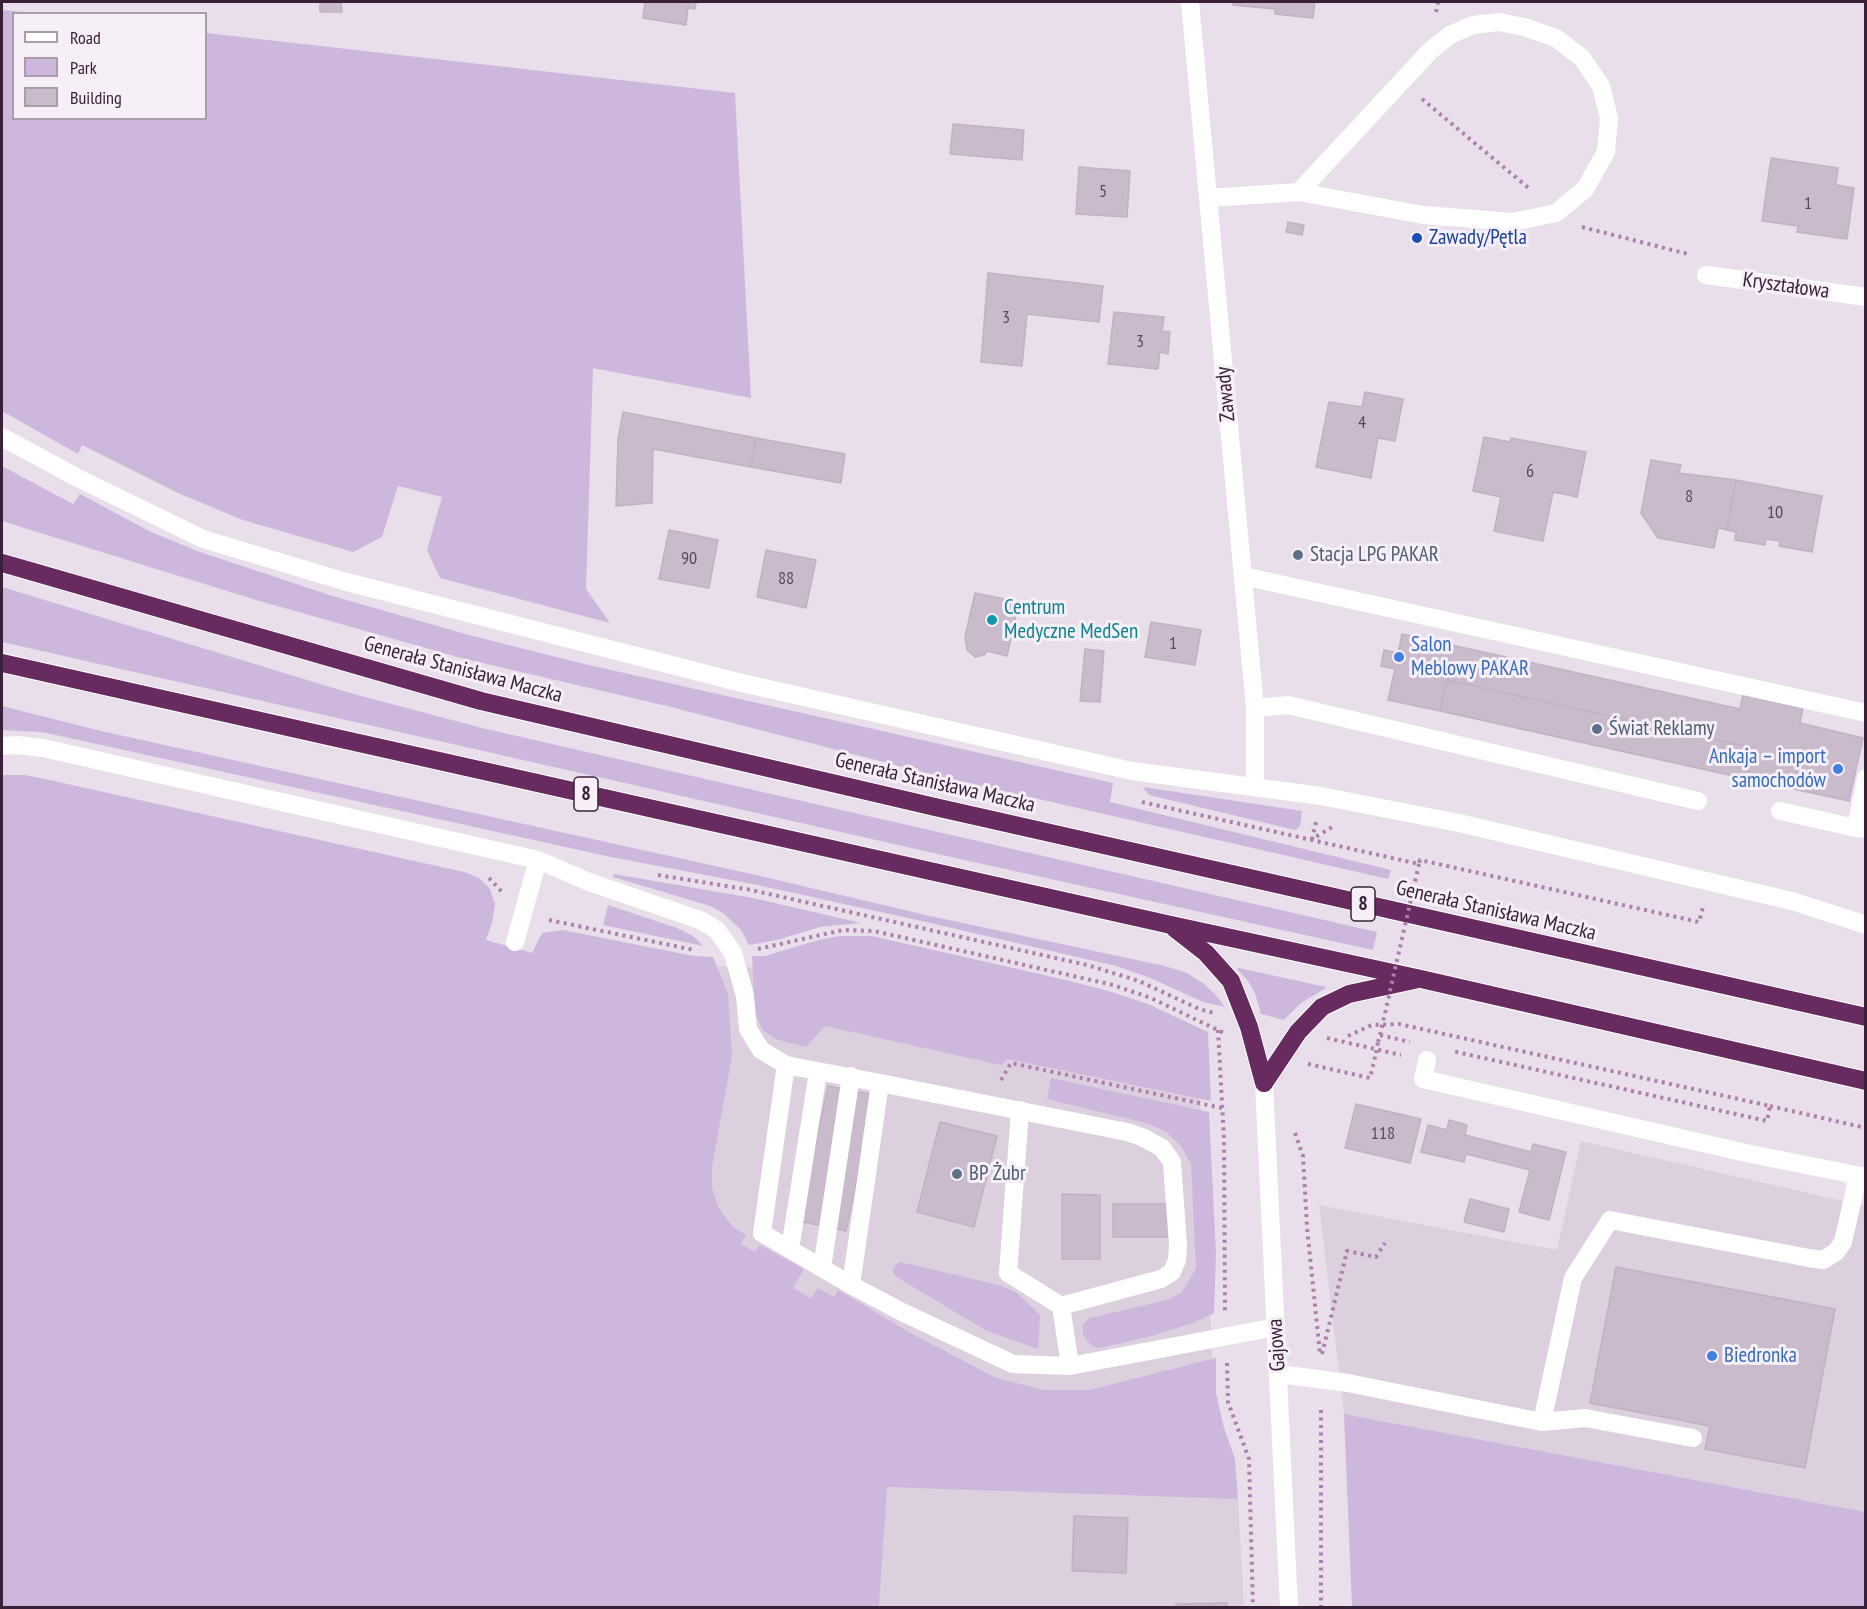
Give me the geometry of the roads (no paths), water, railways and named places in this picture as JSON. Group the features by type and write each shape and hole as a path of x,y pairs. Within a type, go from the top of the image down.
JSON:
{"highway":[{"name":"Generała Stanisława Maczka","path":"2,562 481,701 946,810 1866,1017"},
{"name":"8","path":"2,663 1421,979 1866,1081"},
{"path":"2,671 32,670"},
{"path":"1171,925 1206,953 1231,981 1249,1027 1264,1083"},
{"path":"1264,1083 1299,1032 1322,1007 1349,994 1421,979"}],"street":[{"name":"Zawady","path":"1190,2 1255,708 1255,786"},
{"path":"1208,198 1299,192 1423,215 1513,222 1556,213 1585,189 1606,152 1609,118 1601,86 1582,58 1556,38 1524,27 1499,22 1473,25 1450,35 1430,51 1299,192"},
{"name":"Kryształowa","path":"1706,275 1866,297"},
{"path":"2,437 76,477 203,539 343,581 765,688 1132,771 1321,796 1459,823 1792,901 1866,925"},
{"path":"1243,576 1866,713"},
{"path":"1255,708 1288,705 1698,801"},
{"path":"2,746 43,748 538,860 589,882 700,920 717,930 733,953 745,996 748,1029 761,1050 786,1065 1020,1110 1142,1137 1162,1148 1172,1162 1178,1245 1177,1260 1172,1272 1161,1280 1061,1306 1008,1273 1020,1110"},
{"path":"1780,811 1861,829 1866,778"},
{"path":"515,942 538,860"},
{"path":"1427,1060 1423,1079 1746,1153 1862,1176 1843,1242 1836,1252 1823,1260 1610,1220 1573,1278 1542,1422"},
{"path":"786,1065 762,1233 851,1285 1012,1364 1070,1366 1276,1327"},
{"path":"790,1249 818,1072"},
{"path":"822,1268 851,1076"},
{"path":"851,1285 880,1083"},
{"name":"Gajowa","path":"1264,1083 1289,1608"},
{"path":"1061,1306 1070,1366"},
{"path":"1279,1374 1321,1378 1542,1422 1585,1418 1693,1438"}],"place":[{"name":"Zawady/Pętla","path":"1417,238"},
{"name":"Stacja LPG PAKAR","path":"1298,555"},
{"name":"Centrum Medyczne MedSen","path":"992,620"},
{"name":"Salon Meblowy PAKAR","path":"1399,657"},
{"name":"Świat Reklamy","path":"1597,729"},
{"name":"Ankaja – import samochodów","path":"1838,769"},
{"name":"BP Żubr","path":"957,1174"},
{"name":"Biedronka","path":"1712,1356"}]}
